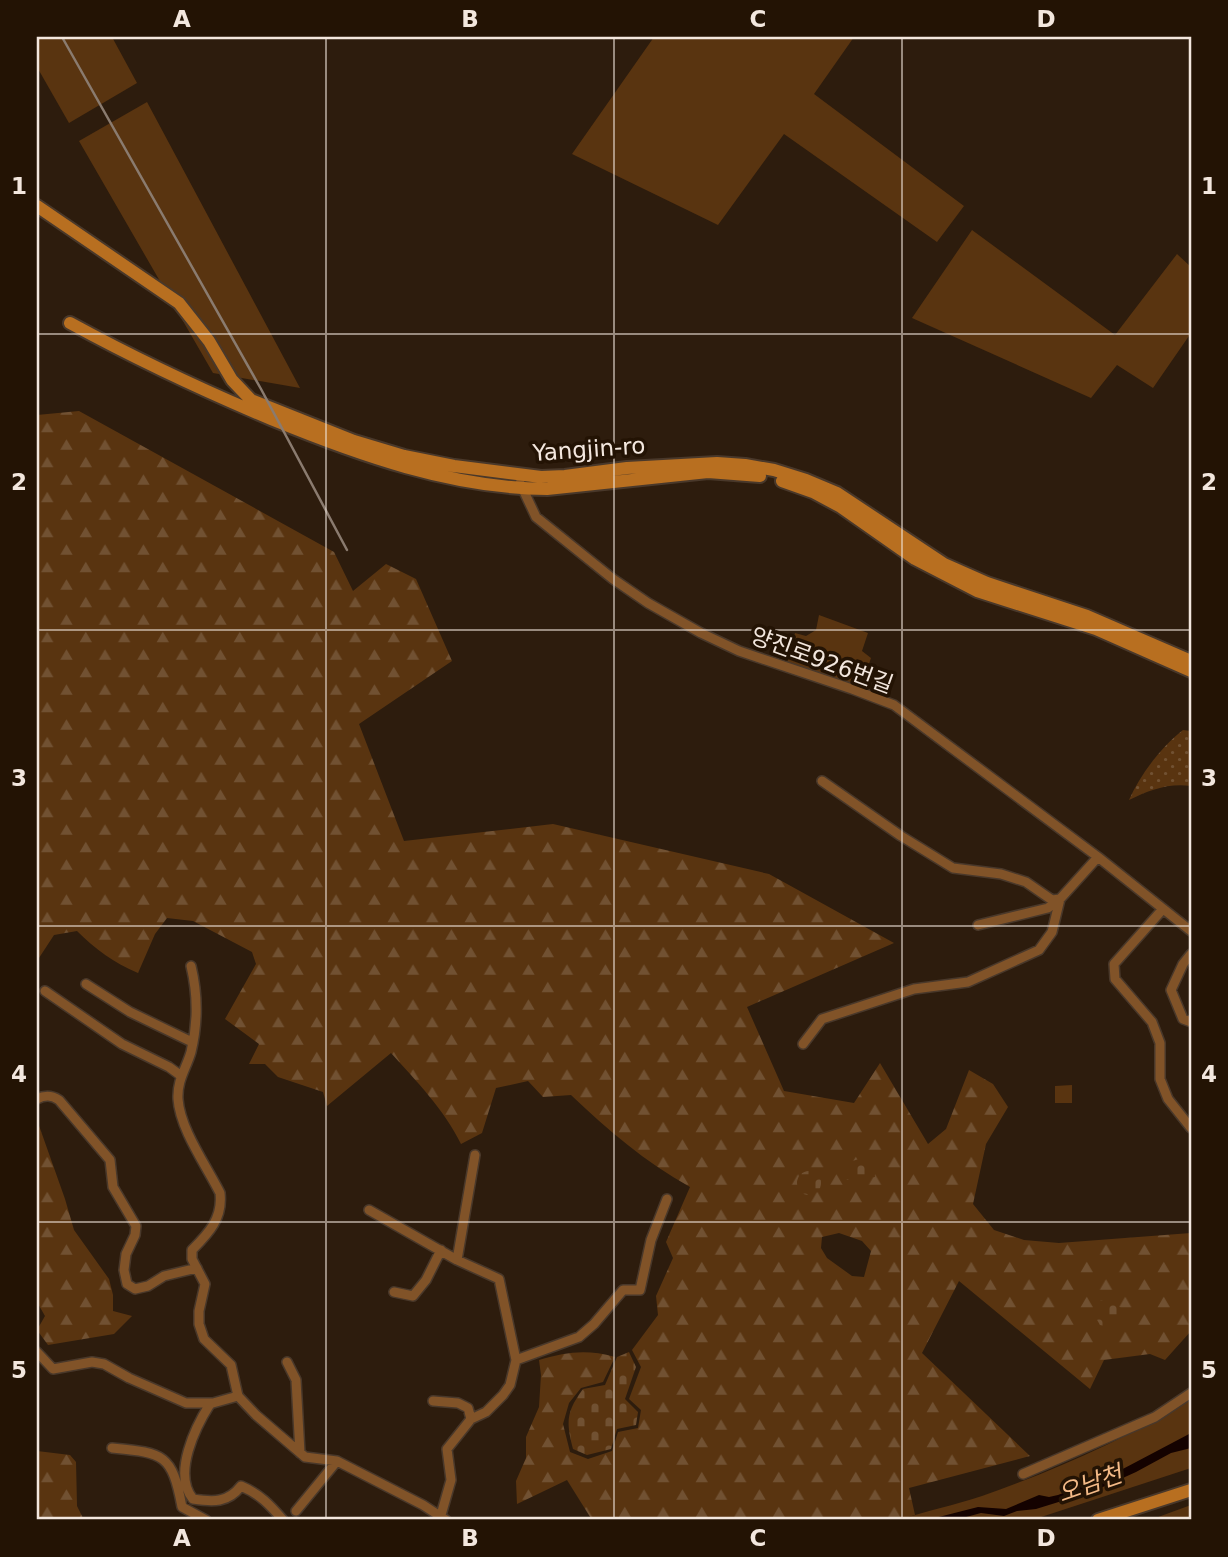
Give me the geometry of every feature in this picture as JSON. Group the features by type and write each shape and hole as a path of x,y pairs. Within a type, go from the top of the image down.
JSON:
{"main road":[{"name":"Yangjin-ro","path":"37,205 179,303 209,341 232,380 251,400 354,441 404,456 519,475 565,476 627,468 717,463 774,470 837,493 944,564 987,583 1087,616 1191,661"},
{"path":"37,216 147,289 175,311 205,349 242,407"},
{"name":"Yangjin-ro","path":"70,323 148,365 242,407 370,456 455,481 521,489 547,489 708,472 749,474 782,481 813,492 841,507 915,559 977,590 1096,629 1191,671"},
{"path":"1098,1520 1189,1491"}],"street":[{"name":"양진로926번길","path":"519,475 521,489 536,517 612,579 648,603 739,651 894,705 1098,857 1191,931"},
{"path":"822,781 901,836 953,868 1001,874 1026,883 1052,900 1060,899"},
{"path":"978,925 1048,908 1060,899 1098,857"},
{"path":"803,1044 822,1019 914,989 968,982 1039,950 1052,932 1060,899"},
{"path":"1162,910 1114,964 1115,979 1152,1022 1160,1043 1160,1079 1168,1099 1191,1128"},
{"path":"1191,954 1183,964 1171,990 1183,1019 1191,1021"},
{"path":"191,966 198,1004 191,1053 180,1076 178,1098 182,1121 220,1193 222,1206 208,1234 192,1250 192,1259 205,1284 199,1311 199,1324 204,1339 232,1365 238,1396 305,1457 337,1461 443,1518 452,1480 447,1450 471,1419 486,1412 503,1395 510,1385 516,1360 499,1279 457,1260 369,1210"},
{"path":"86,985 130,1012 192,1042"},
{"path":"45,991 122,1044 169,1067 180,1076"},
{"path":"37,1099 52,1096 59,1100 110,1160 113,1187 136,1226 126,1254 124,1270 127,1284 135,1289 148,1286 164,1276 197,1268"},
{"path":"457,1260 475,1155"},
{"path":"516,1360 579,1337 623,1290 640,1290 651,1240 667,1199"},
{"path":"394,1292 413,1296 426,1279 441,1250"},
{"path":"37,1352 53,1369 92,1362 104,1364 186,1403 210,1404 238,1396"},
{"path":"287,1362 296,1380 300,1453"},
{"path":"1023,1474 1156,1416 1191,1393"},
{"path":"433,1401 458,1403 468,1408 471,1419"},
{"path":"210,1404 188,1448 188,1494 193,1499 213,1502 225,1500 242,1486 254,1491 283,1520"},
{"path":"112,1448 155,1452 171,1467 182,1507 206,1520"},
{"path":"296,1511 337,1461"}],"green space":[{"path":"37,37 112,37 137,83 69,123 37,67"},
{"path":"654,37 854,37 814,94 964,206 937,242 784,134 718,225 572,154"},
{"path":"147,102 300,388 213,373 79,141"},
{"path":"972,230 1115,335 1177,254 1191,267 1191,333 1153,388 1117,365 1091,398 912,318"},
{"path":"79,411 334,552 353,591 386,564 416,579 452,661 359,724 404,841 553,824 769,874 894,943 747,1007 784,1091 854,1103 880,1063 928,1144 946,1129 969,1070 993,1084 1008,1107 986,1144 973,1204 994,1230 1024,1240 1059,1243 1191,1233 1191,1331 1165,1360 1150,1354 1104,1360 1090,1389 959,1281 922,1353 1030,1456 909,1488 915,1515 899,1520 592,1520 567,1480 517,1504 516,1481 526,1458 526,1437 539,1407 539,1360 577,1352 615,1357 603,1382 581,1388 569,1403 563,1424 570,1452 588,1459 612,1451 618,1432 638,1428 641,1410 629,1399 641,1367 632,1350 658,1315 656,1296 673,1258 666,1242 690,1187 628,1145 571,1095 543,1097 528,1081 496,1088 482,1133 461,1144 438,1107 391,1053 327,1106 323,1092 278,1077 265,1064 249,1064 259,1044 225,1019 256,964 252,952 193,921 167,918 155,934 138,973 105,955 77,931 54,935 37,961 37,415","holes":["839,1233 862,1241 871,1251 864,1277 852,1276 827,1258 821,1248 822,1237"]},
{"path":"819,615 868,633 862,651 871,658 861,688 787,663 795,633 806,636 816,630"},
{"path":"1183,730 1191,731 1191,786 1159,788 1129,800 1152,762"},
{"path":"1072,1085 1072,1103 1055,1103 1055,1086"},
{"path":"37,1120 74,1230 109,1279 113,1311 132,1316 114,1334 48,1345 37,1330 45,1316 37,1302"},
{"path":"862,1158 873,1163 875,1177 847,1180 840,1165"},
{"path":"809,1171 820,1178 821,1183 814,1194 809,1195 798,1188 797,1183 804,1172"},
{"path":"1101,1300 1111,1301 1121,1308 1123,1319 1110,1327 1100,1325 1096,1318 1095,1305"},
{"path":"629,1352 636,1367 625,1399 638,1412 636,1425 617,1429 611,1449 587,1455 573,1449 569,1417 577,1397 583,1389 605,1385 617,1357"},
{"path":"1191,1398 1191,1468 1032,1520 899,1520 982,1496 1063,1465 1116,1441"},
{"path":"37,1451 70,1455 76,1462 77,1506 84,1520 37,1520"},
{"path":"1191,1505 1191,1520 1150,1520"}],"water":[{"name":"오남천","path":"1191,1433 1191,1448 1171,1453 1094,1491 1004,1516 981,1513 955,1520 927,1520 978,1507 1006,1509 1039,1495 1058,1495 1119,1471"}],"railway":[{"path":"62,37 261,389 347,550"}]}
